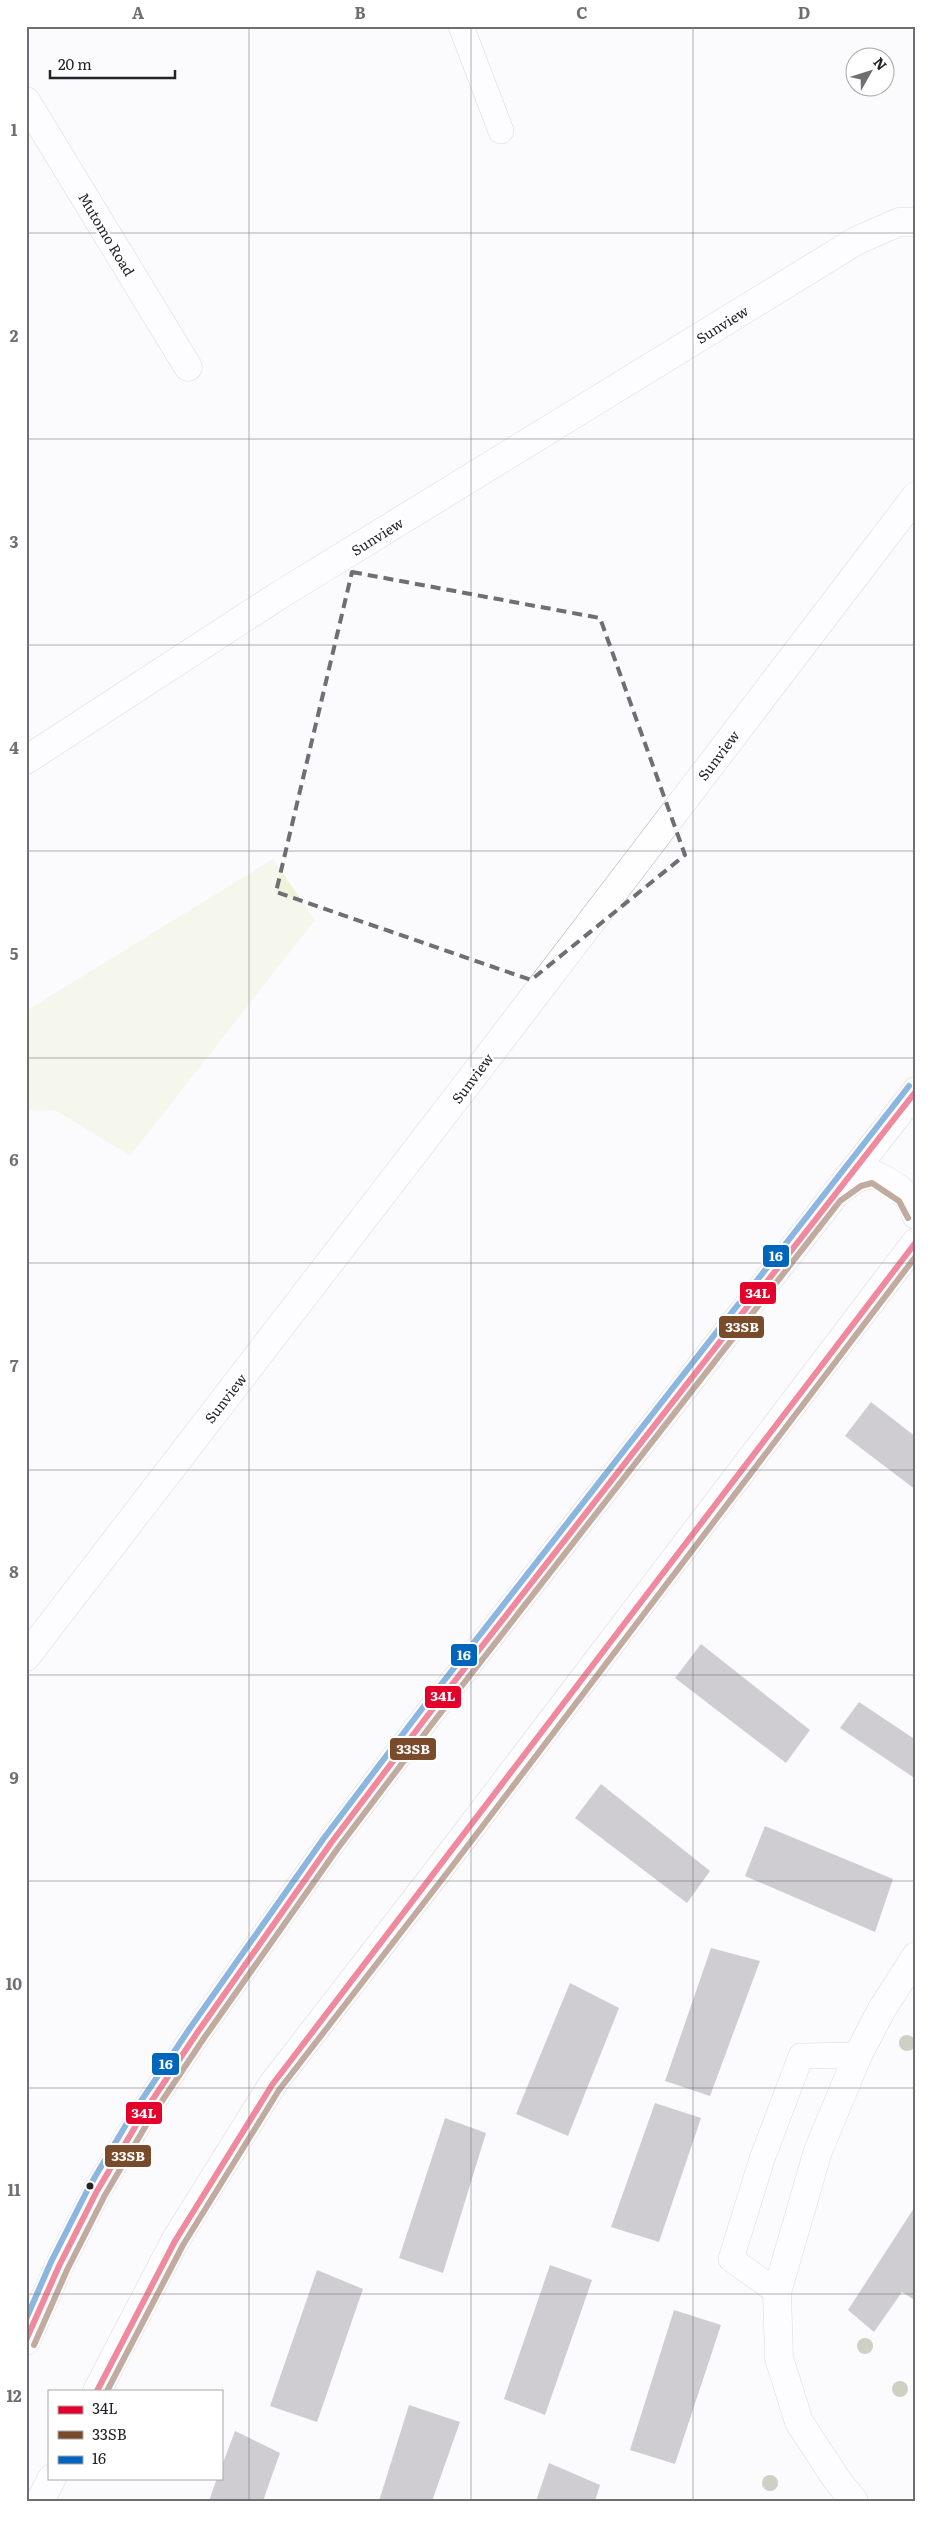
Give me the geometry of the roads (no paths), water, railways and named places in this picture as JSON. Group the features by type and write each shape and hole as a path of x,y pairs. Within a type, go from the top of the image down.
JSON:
{"street":[{"name":"Mutomo Road","path":"26,101 188,367"},
{"name":"Sunview","path":"26,760 278,596 856,241 899,222 916,222"},
{"name":"Sunview","path":"26,1657 468,1083 916,496"},
{"path":"26,2341 59,2266 98,2191 141,2118 197,2033 331,1843 425,1719 916,1091"},
{"path":"834,1195 857,1178 873,1174 901,1190 910,1201 916,1215"},
{"path":"97,2390 175,2241 272,2085 440,1868 915,1241"},
{"path":"854,2501 837,2480 799,2422 779,2358 777,2292 818,2151 858,2055 882,2009 916,1956"},
{"path":"40,2501 51,2480"}],"lane":[{"path":"462,26 501,130"},
{"path":"777,2292 731,2259 762,2159 801,2056 858,2055"}]}
